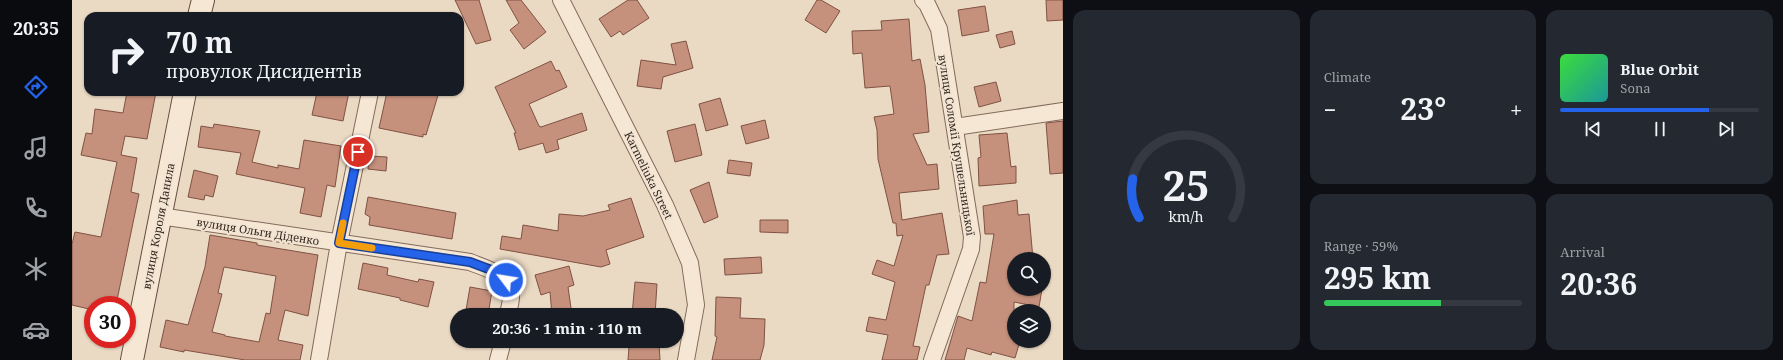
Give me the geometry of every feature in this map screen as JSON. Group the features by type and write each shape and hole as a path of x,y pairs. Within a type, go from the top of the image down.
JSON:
{"main road":[{"path":"201,12 203,0"},
{"name":"вулиця Короля Данила","path":"132,360 184,96"}],"street":[{"name":"Karmeliuka Street","path":"561,0 665,205 690,262 696,305 686,360"},
{"name":"вулиця Соломії Крушельницької","path":"923,0 928,4 939,29 972,236 971,249 932,360"},
{"path":"319,360 339,243 369,96"},
{"path":"955,127 1063,111"},
{"name":"вулиця Ольги Діденко","path":"160,216 470,262 494,271 506,280 511,294 509,308"},
{"path":"498,360 501,348"}],"building":[{"path":"455,0 479,0 491,40 476,44 464,19 464,12 461,12"},
{"path":"506,0 521,0 546,32 524,49 510,30 519,23"},
{"path":"628,0 637,0 649,18 623,35 620,31 611,37 599,19"},
{"path":"817,0 821,0 840,11 826,33 805,20"},
{"path":"1046,0 1063,0 1063,20 1047,21"},
{"path":"985,6 989,31 962,36 958,10"},
{"path":"909,19 912,61 920,59 925,85 929,132 913,134 927,165 937,164 939,189 899,193 902,220 942,213 949,254 937,255 929,285 926,285 913,346 920,347 917,360 882,360 888,335 866,331 869,317 886,320 895,282 872,274 877,260 894,266 903,235 897,236 896,223 893,223 878,159 877,130 874,117 894,114 890,86 865,88 862,53 853,54 852,31 882,30 881,21"},
{"path":"1012,31 1015,44 1000,48 996,35"},
{"path":"686,41 693,68 663,77 661,89 637,86 641,60 676,65 671,44"},
{"path":"551,61 556,71 559,70 567,87 529,104 539,126 541,127 582,113 587,130 557,140 559,149 546,153 543,143 519,150 514,133 516,133 495,87"},
{"path":"996,82 1001,101 979,107 974,87"},
{"path":"126,96 155,96 147,139 125,136 121,155 137,158 131,192 139,194 118,296 84,296 84,308 72,305 72,244 75,232 101,237 117,162 81,155 86,133 92,134 95,109 123,113"},
{"path":"316,96 348,96 343,121 312,115"},
{"path":"386,96 438,96 426,135 423,134 423,137 379,128"},
{"path":"720,98 728,125 706,131 699,104"},
{"path":"765,120 769,138 746,144 741,126"},
{"path":"1063,121 1063,173 1050,174 1046,123"},
{"path":"214,124 260,131 252,162 278,168 278,165 299,169 304,140 341,146 335,187 327,185 321,217 300,213 305,188 236,174 241,153 198,147 201,126 213,128"},
{"path":"695,124 702,155 675,162 667,131"},
{"path":"1007,133 1011,167 1016,166 1016,183 979,186 978,158 981,157 979,135"},
{"path":"369,156 387,157 386,171 368,169"},
{"path":"729,160 752,163 750,176 727,173"},
{"path":"194,170 218,176 213,197 205,195 204,200 188,197"},
{"path":"709,182 718,217 704,223 690,190"},
{"path":"368,197 456,213 452,239 369,225 370,217 365,214"},
{"path":"631,198 644,237 606,250 610,264 601,267 500,249 502,236 521,239 523,225 558,231 559,214 583,216 610,210 608,205"},
{"path":"1017,200 1018,215 1029,214 1032,252 1007,252 1007,296 1041,296 1040,304 1024,304 1014,302 1014,304 1007,304 1007,348 1018,348 1015,358 992,352 991,355 967,348 964,360 945,360 958,316 972,321 980,282 986,283 994,234 985,234 983,206"},
{"path":"760,220 788,220 788,233 760,232"},
{"path":"210,235 257,243 257,245 318,255 308,316 285,310 278,340 303,345 300,360 245,360 184,350 184,352 160,347 166,320 188,325 205,267","holes":["224,267 276,276 270,314 266,313 259,342 225,336 212,332 222,294 218,293"]},
{"path":"761,257 762,273 725,275 724,259"},
{"path":"363,263 388,268 387,275 418,282 419,279 434,282 428,307 400,300 400,298 358,289"},
{"path":"569,266 574,285 568,287 571,308 551,308 550,292 541,295 535,275"},
{"path":"635,282 657,284 655,308 633,308"},
{"path":"470,287 492,291 489,308 466,308"},
{"path":"716,297 741,298 740,318 765,319 764,345 760,360 712,360 717,337 715,336"},
{"path":"629,348 659,348 660,360 628,360"}],"slow traffic":[{"path":"343,223 339,243 372,248"}],"route":[{"path":"358,152 339,243 470,262 494,271 506,280"}]}
